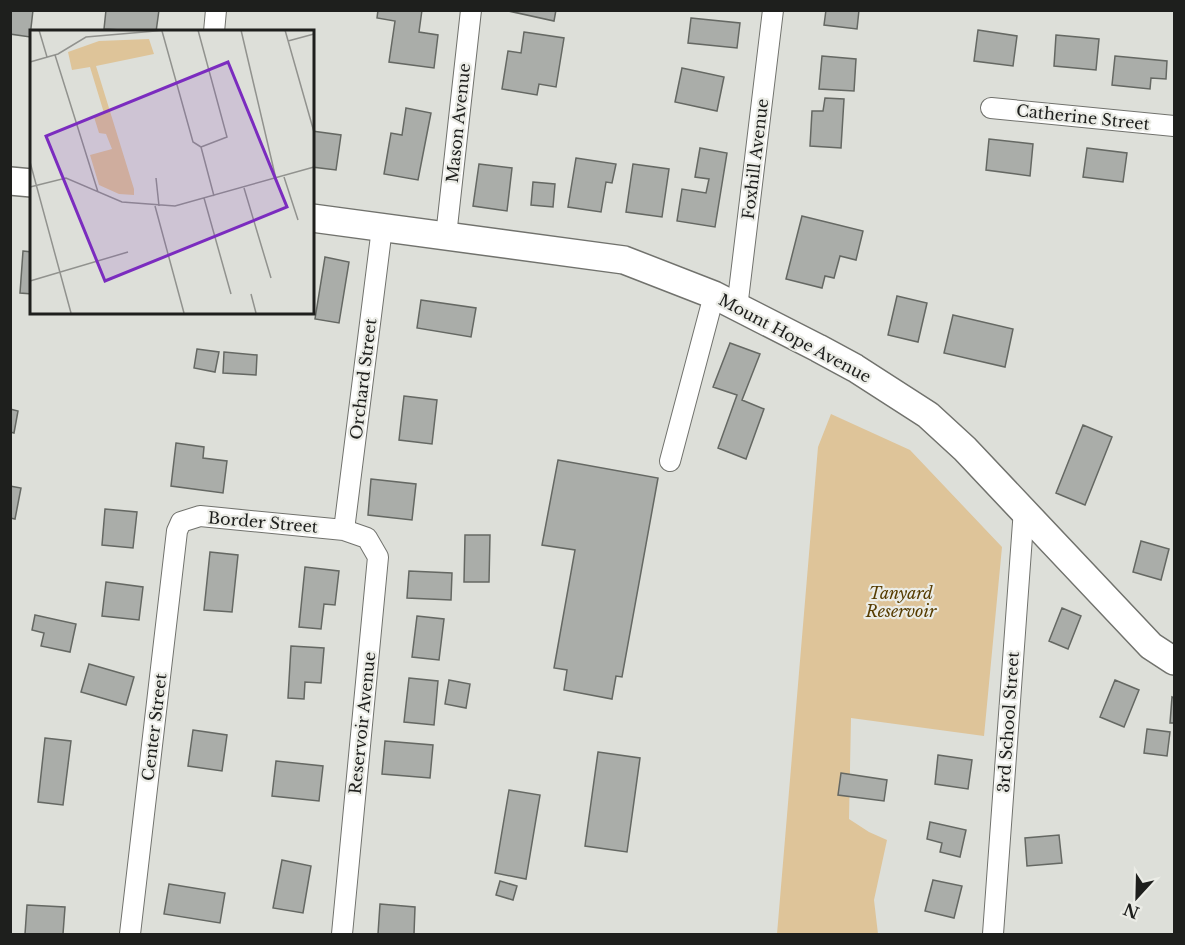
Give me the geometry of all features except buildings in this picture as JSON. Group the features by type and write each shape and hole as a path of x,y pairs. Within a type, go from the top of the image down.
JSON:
{"street":[{"path":"214,30 216,10"},
{"name":"Mason Avenue","path":"446,236 471,10"},
{"name":"Foxhill Avenue","path":"670,461 726,301 773,10"},
{"name":"Catherine Street","path":"991,108 1174,126"},
{"path":"10,181 30,183"},
{"name":"Mount Hope Avenue","path":"314,218 624,260 726,301 855,368 913,405 965,449 1151,646 1174,662"},
{"name":"Orchard Street","path":"344,530 382,228"},
{"name":"3rd School Street","path":"993,934 1024,509"},
{"name":"Border Street","path":"183,523 187,518 200,516 344,530"},
{"name":"Center Street","path":"130,934 177,531 181,522 183,523"},
{"name":"Reservoir Avenue","path":"342,934 378,557 367,538 344,530"}],"green space":[{"name":"Tanyard Reservoir","path":"831,414 910,450 1002,547 984,736 851,718 849,819 887,840 874,900 878,934 777,934 818,447"}]}
